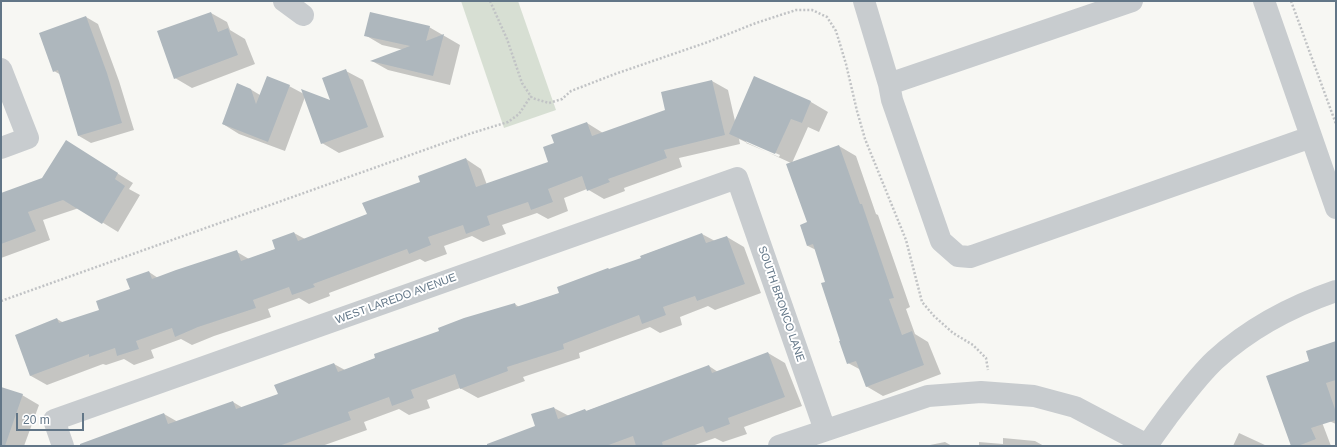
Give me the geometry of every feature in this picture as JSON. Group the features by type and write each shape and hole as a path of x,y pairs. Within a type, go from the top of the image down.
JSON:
{"street":[{"path":"284,1 304,15"},
{"path":"864,1 889,84 892,100 941,241 958,256 970,257 1311,137"},
{"path":"889,84 1132,1"},
{"path":"1264,1 1336,208"},
{"path":"1,69 28,138 1,148"},
{"name":"WEST LAREDO AVENUE","path":"63,446 54,420 737,178"},
{"name":"SOUTH BRONCO LANE","path":"737,178 825,430"},
{"path":"779,446 928,396 981,392 1034,396 1075,407 1147,445 1191,387 1215,360 1238,342 1275,318 1316,298 1336,291"}],"path":[{"path":"490,1 507,39 522,83 532,98 549,103 562,99 571,91 615,74 796,10 812,10 828,17 836,31 844,57 865,139 906,240 922,302 934,316 953,333 973,345 986,358 988,392"},
{"path":"1292,1 1336,124"},
{"path":"1,301 508,122 519,114 531,96"}],"shaded area":[{"path":"461,1 518,1 556,110 504,128"}],"building":[{"path":"211,12 218,32 228,28 238,55 174,79 157,31"},
{"path":"370,12 430,26 426,41 444,34 433,76 370,61 410,46 364,36"},
{"path":"86,16 107,73 122,123 78,136 58,70 53,72 39,33"},
{"path":"346,69 368,127 321,144 301,89 330,100 322,78"},
{"path":"267,76 290,85 268,142 222,124 237,83 251,89 256,104"},
{"path":"754,76 811,101 802,123 791,119 775,154 729,134"},
{"path":"712,80 725,135 664,150 667,158 608,179 610,182 587,191 582,176 548,189 553,202 531,210 528,202 487,216 490,225 466,234 463,225 428,237 431,245 409,254 407,249 313,284 315,287 292,295 289,287 253,300 256,308 198,327 175,337 172,328 136,341 139,349 117,356 115,348 89,357 89,354 30,376 15,335 57,318 59,323 99,310 96,301 130,289 126,279 149,271 152,279 237,250 241,261 275,249 272,240 294,232 298,241 367,214 362,203 420,182 418,176 466,158 476,187 548,162 543,147 554,143 551,135 587,122 592,136 665,110 661,92"},
{"path":"66,140 118,173 115,179 125,186 102,224 63,200 28,212 36,231 1,244 1,193 42,178"},
{"path":"839,145 860,204 862,204 894,298 889,299 902,335 912,331 924,365 866,387 856,361 847,364 821,283 825,282 813,244 807,246 800,225 807,222 786,164"},
{"path":"702,233 706,243 727,236 745,284 697,301 695,296 663,307 666,315 642,324 639,315 563,344 564,349 507,367 508,371 460,389 455,374 411,390 414,398 392,406 389,397 348,412 351,420 279,446 80,446 80,444 164,413 168,424 233,401 236,409 278,394 274,385 334,363 338,372 375,358 374,354 439,331 438,328 464,318 515,303 516,307 559,293 557,287 608,268 609,269 641,258 640,256"},
{"path":"1336,341 1336,380 1326,383 1336,412 1336,420 1311,428 1316,439 1298,446 1291,446 1266,376 1309,361 1306,351"},
{"path":"768,352 785,397 728,418 730,424 706,433 703,426 662,442 663,446 636,446 633,436 606,446 487,446 487,444 535,426 531,414 554,407 558,419 585,409 586,411 709,365 712,373"},
{"path":"1,387 23,394 5,446 1,446"}]}
